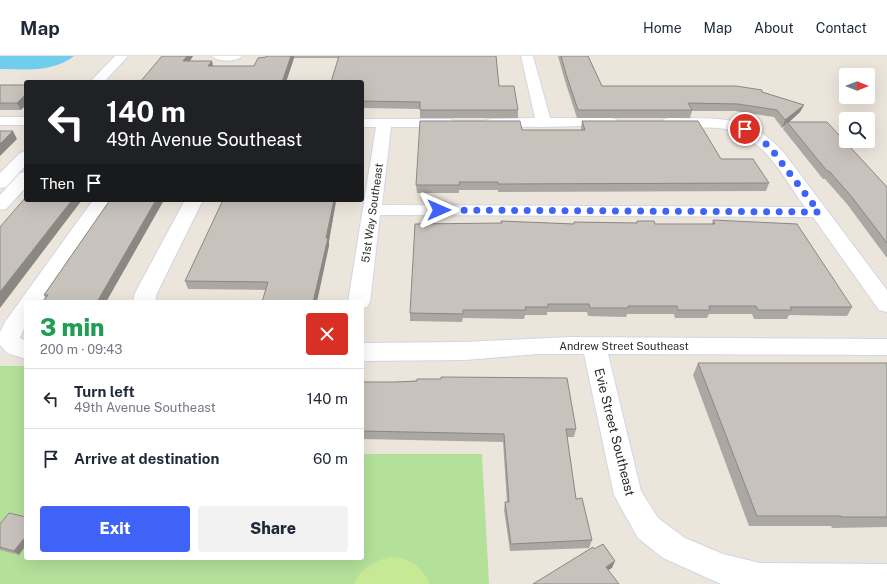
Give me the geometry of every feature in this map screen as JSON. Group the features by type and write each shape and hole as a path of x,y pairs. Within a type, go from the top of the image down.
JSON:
{"street":[{"path":"99,80 122,56"},
{"path":"113,80 135,56"},
{"path":"218,56 236,56"},
{"path":"527,56 544,123"},
{"path":"0,121 24,121"},
{"path":"364,123 628,122"},
{"path":"658,122 717,123 745,129 762,140 772,150 819,212 887,305"},
{"name":"51st Way Southeast","path":"359,300 384,123"},
{"path":"0,183 24,158"},
{"path":"0,205 24,179"},
{"path":"31,300 101,202"},
{"path":"144,300 146,293 193,202"},
{"path":"373,210 819,212"},
{"path":"24,311 16,322 8,339 14,347 24,350"},
{"name":"Andrew Street Southeast","path":"364,352 464,351 537,346 594,345 887,347"},
{"name":"Evie Street Southeast","path":"594,345 628,495 648,528 674,548 722,570 760,579 887,580"}],"green space":[{"path":"0,366 24,366 24,560 364,560 364,454 482,454 489,584 0,584"},
{"path":"390,557 403,559 414,564 423,572 430,584 354,584 360,574 368,566"}],"water":[{"path":"0,56 74,56 48,68 0,69"}],"building":[{"path":"162,56 187,56 183,61 212,61 208,66 254,66 258,58 267,56 291,56 283,80 142,80"},
{"path":"339,56 496,56 499,86 514,86 518,110 420,110 420,102 364,101 364,80 332,80"},
{"path":"561,56 588,56 602,86 736,86 762,90 762,92 804,105 785,120 777,110 738,104 688,103 692,110 578,110"},
{"path":"0,85 24,85 24,96 17,103 0,103"},
{"path":"420,121 520,121 522,130 585,130 582,121 698,121 721,159 753,159 769,183 498,184 498,182 459,182 460,185 416,185"},
{"path":"787,122 827,122 839,135 839,148 851,148 887,187 887,243 851,196 829,171 827,171"},
{"path":"0,131 13,131 0,144"},
{"path":"24,199 24,202 70,202 0,292 0,227"},
{"path":"109,202 155,202 98,300 44,300 48,295 44,295"},
{"path":"222,202 334,202 326,238 328,238 313,300 263,300 268,282 185,281"},
{"path":"713,220 797,224 852,307 790,307 792,310 758,310 756,306 709,306 710,310 678,310 677,306 590,308 589,304 548,304 548,307 525,307 526,310 463,310 463,314 410,313 415,224 502,223 501,221 574,224 574,222 637,223 637,221 654,221 655,224 715,224"},
{"path":"698,363 887,363 887,517 757,516"},
{"path":"441,377 567,378 576,429 566,429 576,499 582,498 592,540 511,544 505,502 509,502 504,434 364,431 364,382 395,382 417,381 417,379 441,379"},
{"path":"9,513 24,517 24,538 14,551 0,547 0,524"},
{"path":"603,544 615,561 606,567 619,584 533,584 593,547 594,549"}],"route":[{"path":"439,210 819,212 772,150 762,140 745,129"}]}
